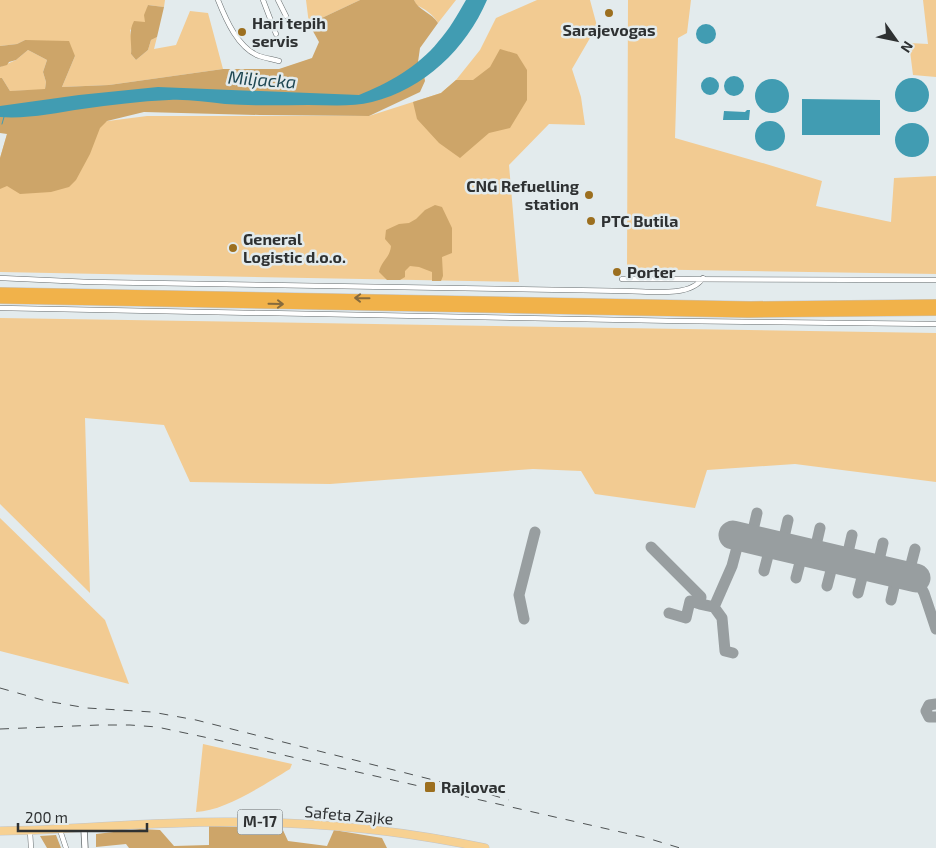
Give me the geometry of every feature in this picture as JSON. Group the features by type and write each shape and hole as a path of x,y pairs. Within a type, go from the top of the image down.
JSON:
{"highway":[{"path":"0,292 751,306 936,304"},
{"path":"0,298 728,313 936,311"}],"main road":[{"name":"Safeta Zajke","path":"0,831 230,822 313,825 427,837 485,848"}],"street":[{"path":"218,0 239,40 256,54 279,61"},
{"path":"262,0 276,34"},
{"path":"278,0 286,16"},
{"path":"0,278 90,282 680,291 692,288 703,278"},
{"path":"622,279 936,280"},
{"path":"1,308 936,324"},
{"path":"84,829 86,848"},
{"path":"60,830 66,848"},
{"path":"30,831 31,848"}],"shaded area":[{"path":"0,0 165,0 164,7 148,5 145,22 130,30 131,54 136,60 148,50 151,40 157,37 154,49 176,45 190,11 208,13 223,69 109,85 62,87 75,56 25,40 17,44 0,46"},
{"path":"306,0 360,0 309,24"},
{"path":"360,0 414,0 438,23 420,48 418,62 423,69 425,81 420,92 369,116 144,112 107,121 100,128 90,154 76,180 69,187 51,192 20,194 7,186 0,189 0,158 7,134 0,133 0,78 2,78 10,91 45,89 46,82 43,72 47,60 28,50 16,60 0,67 0,46 17,44 25,40 69,41 75,56 62,87 109,85 223,69 279,69 312,58 319,42 309,24"},
{"path":"414,0 456,0 438,23 428,12 416,5"},
{"path":"537,0 590,0 597,26 572,69 581,97 585,125 549,124 509,165 519,282 0,272 0,158 7,134 147,116 369,116 441,93 456,80 480,50 496,18"},
{"path":"628,0 691,0 687,33 678,38 675,138 822,181 816,206 891,222 894,178 936,176 936,274 627,269"},
{"path":"923,0 936,0 936,77 913,75 909,43 928,44"},
{"path":"148,5 164,7 157,37 151,40 148,50 136,60 131,54 131,29 134,21 145,22 144,15"},
{"path":"500,49 517,54 527,70 527,100 510,128 489,133 460,158 439,143 417,119 413,102 441,93 456,80 473,80 490,67"},
{"path":"28,50 47,60 43,72 46,82 45,90 10,91 2,78 0,78 0,67 16,60"},
{"path":"435,205 442,207 452,228 452,253 442,257 443,276 441,281 432,281 432,272 410,266 405,271 405,277 400,280 387,280 379,272 389,254 391,246 385,239 386,230 399,224 409,223 425,210"},
{"path":"0,318 936,333 936,482 795,464 707,470 695,508 595,494 581,471 533,469 330,484 190,482 164,425 85,418 90,593 0,504"},
{"path":"0,518 105,620 129,684 0,651"},
{"path":"203,744 292,764 290,769 232,802 196,812"},
{"path":"209,826 282,828 288,841 327,846 334,830 382,838 387,848 129,848 126,844 96,847 96,834 140,829 160,830 174,846 209,845"},
{"path":"56,835 61,848 47,848 40,836"}],"water":[{"path":"466,0 487,0 478,18 455,50 426,77 391,96 372,102 357,105 256,105 169,100 147,101 31,116 0,117 0,106 158,87 359,95 391,80 422,59 446,32"},
{"path":"706,24 713,27 716,34 713,41 706,44 699,41 696,34 699,27"},
{"path":"734,76 741,79 744,86 741,93 734,96 727,93 724,86 727,79"},
{"path":"706,77 714,77 719,82 717,93 706,95 701,90 701,82"},
{"path":"912,78 919,79 924,83 928,88 928,102 924,107 919,111 912,112 905,111 900,107 896,102 895,95 896,88 900,83 905,79"},
{"path":"772,79 784,84 789,96 784,108 772,113 760,108 755,96 760,84"},
{"path":"802,99 880,100 880,135 802,135"},
{"path":"750,110 749,120 723,120 724,111 745,112"},
{"path":"770,121 781,125 785,136 781,147 770,151 759,147 755,136 759,125"},
{"path":"912,123 919,124 924,128 928,133 928,147 924,152 919,156 912,157 905,156 900,152 896,147 895,140 896,133 900,128 905,124"}],"waterway":[{"path":"2,124 4,117"}],"taxiway":[{"path":"751,539 757,513"},
{"path":"782,546 788,520"},
{"path":"814,554 820,528"},
{"path":"524,619 519,595 535,532"},
{"path":"846,561 852,535"},
{"path":"651,547 701,597 700,604 714,607 732,566 740,536"},
{"path":"877,569 883,543"},
{"path":"764,571 771,544"},
{"path":"908,576 915,549"},
{"path":"796,578 803,551"},
{"path":"827,586 834,559"},
{"path":"858,593 865,566"},
{"path":"891,600 897,574"},
{"path":"916,578 924,593 936,629"},
{"path":"669,613 686,618 690,601 700,604"},
{"path":"714,607 722,618 725,651 733,653"},
{"path":"936,704 929,705 926,711 929,717 936,717"}],"runway":[{"path":"733,535 916,578"}],"railway":[{"path":"0,688 46,701 87,708 152,712 196,720 509,800"},
{"path":"0,729 99,725 157,727 647,838 680,848"}],"place":[{"name":"Sarajevogas","path":"609,13"},
{"name":"Hari tepih servis","path":"242,32"},
{"name":"CNG Refuelling station","path":"589,195"},
{"name":"PTC Butila","path":"591,221"},
{"name":"General Logistic d.o.o.","path":"233,248"},
{"name":"Porter","path":"617,272"},
{"name":"Rajlovac","path":"430,787"}],"water label":[{"name":"Miljacka","path":"262,80"}]}
